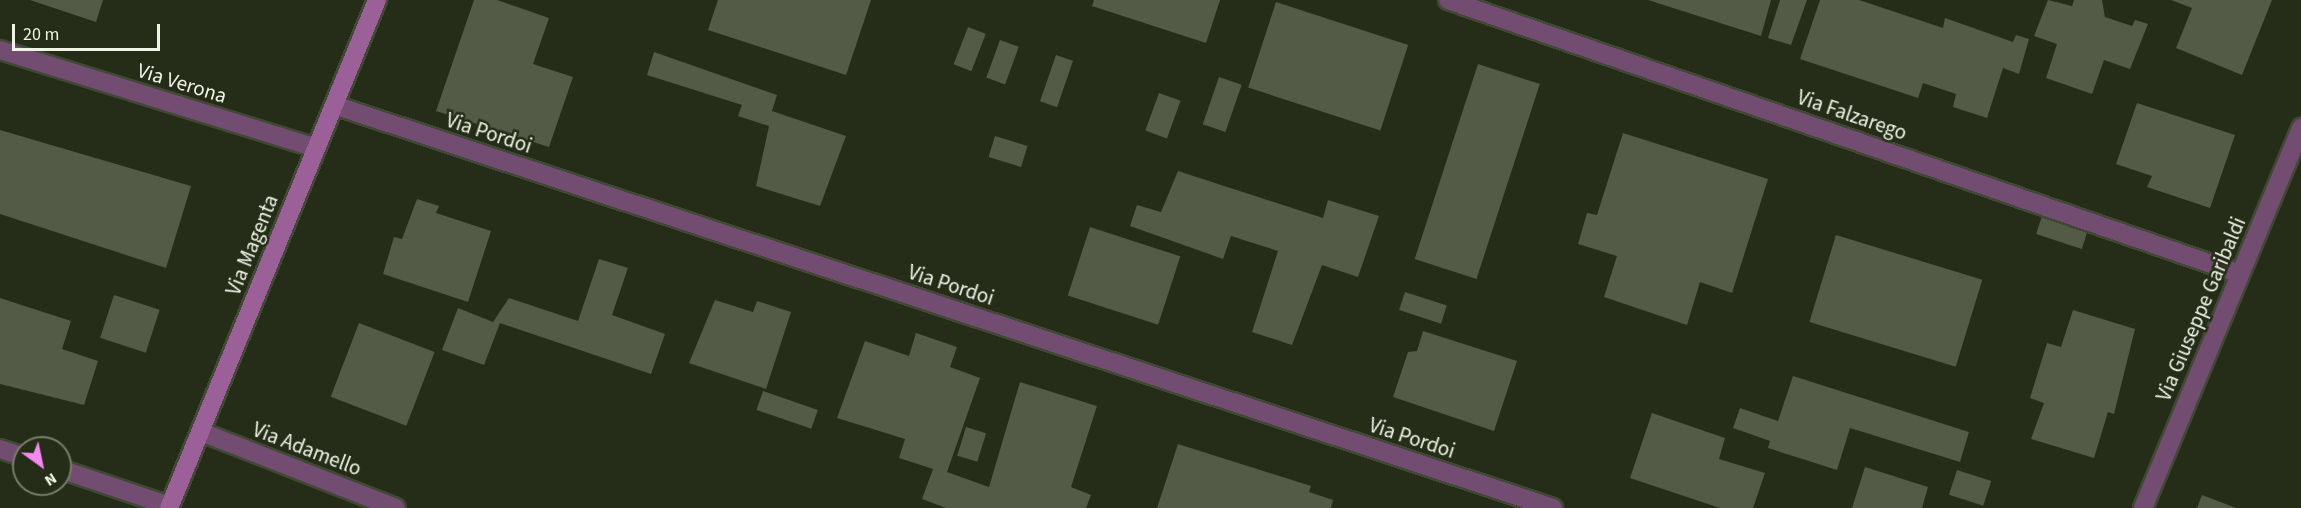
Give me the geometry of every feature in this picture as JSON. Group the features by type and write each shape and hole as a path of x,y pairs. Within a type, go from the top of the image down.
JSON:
{"street":[{"name":"Via Magenta","path":"170,507 377,0"},
{"name":"Via Falzarego","path":"1448,0 2240,273"},
{"name":"Via Verona","path":"0,50 316,148"},
{"name":"Via Pordoi","path":"334,105 1553,508"},
{"name":"Via Giuseppe Garibaldi","path":"2142,508 2301,128"},
{"name":"Via Adamello","path":"201,432 396,508"},
{"path":"72,473 170,507"}],"building":[{"path":"30,0 103,0 96,22"},
{"path":"474,0 497,0 549,18 533,64 573,77 549,147 436,111"},
{"path":"718,0 871,0 846,75 708,30"},
{"path":"1094,0 1220,0 1206,43 1092,6"},
{"path":"1648,0 1771,0 1761,36"},
{"path":"1780,0 1807,0 1791,45 1768,38"},
{"path":"1820,0 1859,0 1943,28 1945,18 2013,42 2016,35 2029,39 2019,74 2003,68 1987,118 1953,107 1956,94 1923,83 1918,98 1800,59"},
{"path":"2048,0 2072,6 2074,0 2102,0 2105,17 2132,26 2135,20 2148,24 2130,69 2104,60 2092,94 2046,78 2057,44 2034,36"},
{"path":"2171,0 2272,0 2242,75 2176,48 2192,8"},
{"path":"1276,2 1408,45 1380,131 1248,88"},
{"path":"968,27 986,34 971,71 954,64"},
{"path":"1000,40 1019,47 1005,84 986,78"},
{"path":"654,52 777,95 772,111 846,136 820,206 756,186 769,126 738,116 742,105 647,75"},
{"path":"1056,55 1073,61 1057,107 1040,101"},
{"path":"1478,64 1540,84 1476,279 1415,259"},
{"path":"1219,77 1242,85 1225,132 1203,124"},
{"path":"1159,93 1181,101 1167,138 1145,131"},
{"path":"2137,103 2235,135 2210,208 2147,187 2152,176 2116,164"},
{"path":"0,130 191,186 166,268 0,214"},
{"path":"1623,133 1768,179 1732,293 1700,282 1687,325 1604,297 1617,256 1578,244 1587,213 1597,215"},
{"path":"995,136 1028,146 1021,167 989,157"},
{"path":"1178,171 1323,218 1328,200 1379,216 1358,277 1322,265 1292,345 1252,332 1278,251 1231,236 1223,259 1130,226 1137,205 1161,212"},
{"path":"417,199 439,206 436,213 491,231 468,302 383,274 394,237 402,239"},
{"path":"2042,216 2088,231 2082,249 2036,234"},
{"path":"1090,227 1180,256 1158,325 1068,295"},
{"path":"1836,235 1982,280 1956,367 1809,322"},
{"path":"599,259 628,268 612,315 665,334 651,374 500,323 484,365 442,350 458,308 493,322 509,298 578,321"},
{"path":"1405,292 1447,306 1441,324 1399,310"},
{"path":"114,295 160,310 146,353 100,338"},
{"path":"0,298 71,321 62,349 98,361 84,405 0,384"},
{"path":"715,300 753,312 757,301 791,312 766,389 689,363"},
{"path":"2073,310 2135,329 2114,414 2108,412 2094,458 2031,439 2044,403 2030,398 2047,343 2061,347"},
{"path":"359,323 435,352 406,426 331,397"},
{"path":"1423,331 1517,361 1494,431 1393,397 1408,352 1417,351"},
{"path":"916,333 957,347 950,367 980,378 947,472 989,487 1020,382 1097,406 1071,487 1091,495 1086,508 946,508 922,499 933,469 899,458 905,439 837,418 865,341 909,356"},
{"path":"1793,376 1969,432 1960,462 1850,428 1837,470 1768,448 1770,441 1733,428 1740,408 1778,421"},
{"path":"763,391 818,410 811,429 756,410"},
{"path":"1652,413 1725,438 1719,459 1765,473 1753,508 1720,508 1630,478"},
{"path":"966,427 986,433 977,462 957,456"},
{"path":"1178,444 1311,486 1309,492 1333,500 1331,508 1157,508"},
{"path":"1865,467 1928,487 1922,508 1852,508"},
{"path":"1957,470 1991,481 1983,506 1949,495"},
{"path":"2202,495 2236,508 2197,508"}]}
